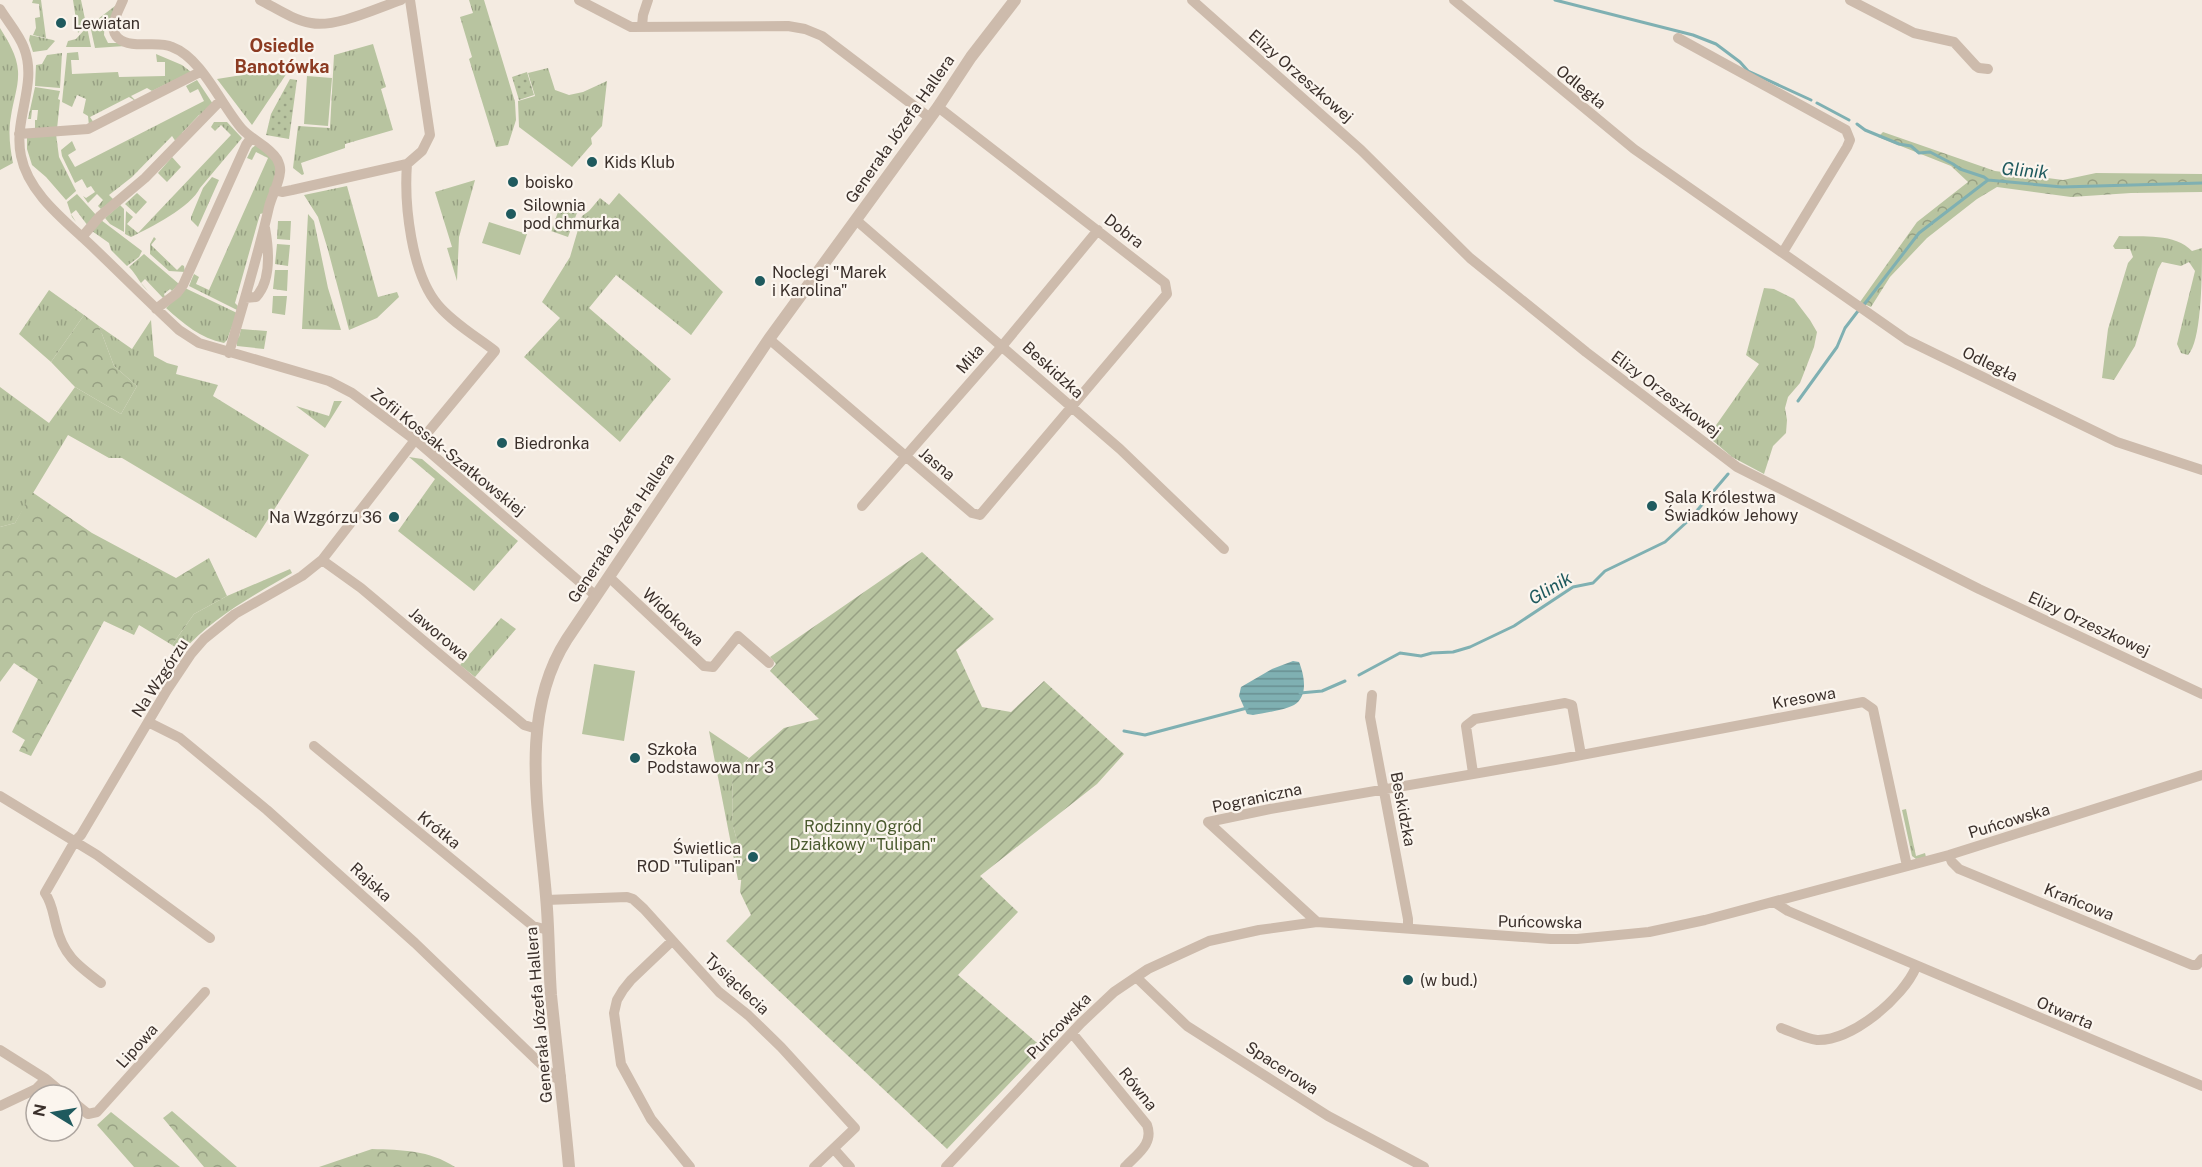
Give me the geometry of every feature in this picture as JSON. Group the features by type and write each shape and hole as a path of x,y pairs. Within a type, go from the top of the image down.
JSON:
{"street":[{"path":"123,0 114,22 117,37 128,42 170,46 183,53 212,84 220,101 231,116 251,138 278,160 280,174 229,353"},
{"path":"260,0 298,20 314,24 335,22 401,0"},
{"path":"274,190 289,191 407,164 422,151 430,135 415,43 411,0"},
{"path":"579,0 631,27 789,26 805,29 822,36 930,118"},
{"path":"642,26 648,0"},
{"name":"Generała Józefa Hallera","path":"569,1167 551,993 535,761 537,729 550,669 561,647 769,339 938,107 971,57 1015,0"},
{"name":"Elizy Orzeszkowej","path":"1192,0 1361,150 1470,258 1586,352 1737,467 1979,589 2202,694"},
{"name":"Odległa","path":"1454,0 1634,150 1907,340 2117,442 2202,470"},
{"path":"1850,0 1914,33 1954,42 1976,66 1988,69"},
{"name":"Zofii Kossak-Szatkowskiej","path":"0,9 21,42 27,60 28,81 19,134 23,163 33,185 54,210 179,330 199,343 335,383 369,404 417,441 596,596"},
{"path":"1678,38 1846,130 1850,140 1847,147 1783,252"},
{"path":"19,134 88,129 200,72"},
{"path":"82,237 100,216 146,178 220,101"},
{"name":"Dobra","path":"938,107 1165,283 1167,294 1073,408"},
{"path":"156,309 183,285 251,138"},
{"name":"Na Wzgórzu","path":"100,983 74,963 59,937 52,908 45,893 182,666 204,639 235,614 302,576 322,560 417,441 495,351 447,314 430,293 420,268 409,227 407,164"},
{"name":"Beskidzka","path":"856,220 1003,345 1120,449 1224,549"},
{"name":"Miła","path":"862,506 1003,345 1098,230"},
{"name":"Jasna","path":"769,339 972,513 980,515 1073,408"},
{"name":"Jaworowa","path":"322,560 361,588 524,725 537,729"},
{"name":"Widokowa","path":"609,577 704,666 713,667 738,636 769,663"},
{"name":"Beskidzka","path":"1372,695 1370,717 1408,929"},
{"name":"Kresowa","path":"1384,789 1863,702 1873,709 1907,866"},
{"path":"1473,773 1466,726 1474,719 1565,703 1572,705 1581,755"},
{"name":"Rajska","path":"148,722 180,738 267,810 415,942 546,1069 556,1078 561,1077"},
{"name":"Krótka","path":"314,746 533,926 548,930"},
{"name":"Puńcowska","path":"946,1167 1072,1033 1114,993 1169,958 1209,941 1259,930 1317,922 1478,935 1577,939 1649,932 1705,920 1949,855 2202,775"},
{"name":"Pograniczna","path":"1317,922 1208,822 1384,789"},
{"path":"0,796 75,841 210,938"},
{"name":"Krańcowa","path":"1949,855 1959,869 2192,965 2197,965 2202,959"},
{"name":"Tysiąclecia","path":"546,900 633,899 719,992 748,1015 781,1047 855,1128 834,1149"},
{"name":"Otwarta","path":"1774,902 1788,911 1916,967 2202,1086"},
{"path":"672,941 627,985 617,1000 614,1013 621,1064 651,1119 690,1167"},
{"path":"1781,1028 1816,1040 1835,1038 1864,1023 1888,1004 1901,991 1916,967"},
{"name":"Spacerowa","path":"1136,977 1187,1026 1328,1116 1424,1167"},
{"name":"Lipowa","path":"84,1111 88,1114 98,1112 205,992"},
{"name":"Równa","path":"1072,1033 1147,1125 1150,1132 1147,1145 1125,1167"},
{"path":"0,1050 52,1083"},
{"path":"0,1106 36,1089 46,1078"},
{"path":"814,1167 834,1149 850,1167"}],"green space":[{"path":"33,0 41,0 46,38 33,35 36,28 35,18 40,17 39,4 32,3"},
{"path":"73,0 81,0 86,24 78,33"},
{"path":"469,0 484,0 515,102 516,120 508,145 496,147 469,59 472,57 460,17 473,13"},
{"path":"115,6 112,21 105,19 104,35 108,43 120,43 125,46 95,48 90,25"},
{"path":"87,27 91,47 66,47 68,41 76,39"},
{"path":"0,28 14,54 18,77 10,128 13,163 0,170"},
{"path":"30,35 55,41 47,50 33,52 29,40"},
{"path":"373,44 386,87 381,89 393,130 345,144 345,148 301,163 304,174 302,175 293,168 298,126 330,128 334,55"},
{"path":"78,52 79,60 71,60 72,74 118,72 119,77 165,76 165,62 157,62 156,54 182,65 191,72 152,91 147,88 131,96 137,102 129,97 90,117 94,123 89,126 88,116 83,113 86,99 77,95 72,107 62,102 67,53"},
{"path":"62,53 60,88 35,86 36,65 42,64 47,55"},
{"path":"291,67 252,125 217,79"},
{"path":"548,68 555,90 569,95 583,92 607,81 602,126 591,138 592,144 572,167 519,127 518,101 535,96 528,73"},
{"path":"527,72 534,95 519,100 512,77"},
{"path":"307,76 332,78 328,126 304,124"},
{"path":"290,79 297,80 289,139 266,135 271,114"},
{"path":"197,80 213,104 182,133 182,137 176,142 172,136 132,177 109,195 114,200 101,209 98,206 103,200 97,194 88,203 83,196 86,198 95,192 91,186 87,188 82,179 75,183 61,150 72,141 76,150 68,155 75,167 204,101 198,89 190,93 186,86"},
{"path":"35,87 60,91 57,129 35,131 38,110 32,110 31,119 28,119"},
{"path":"214,122 227,122 242,138 188,202 139,233 131,237 125,234 126,211 133,217 127,224 138,233 231,135 221,125 215,131 211,127"},
{"path":"1883,132 1995,171 2063,180 2096,173 2202,174 2202,192 2071,197 1997,187 1977,199 1927,238 1890,277 1871,307 1860,302 1917,222 1968,182 1951,166 1878,137"},
{"path":"56,134 59,157 76,191 66,200 32,165 27,149 27,137"},
{"path":"256,145 271,156 278,168 264,213 260,214 235,303 238,306 237,310 189,286 194,274 199,277 196,284 209,290 268,158 256,152 252,160 247,158"},
{"path":"172,157 181,167 167,182 158,173"},
{"path":"212,177 219,180 198,227 191,217 203,188"},
{"path":"475,180 459,237 457,281 447,248 452,247 435,192"},
{"path":"347,186 378,297 397,292 399,297 377,318 349,330 318,217 304,195"},
{"path":"137,193 147,202 136,214 125,204"},
{"path":"619,193 723,292 691,335 616,275 589,308 671,379 620,442 524,357 560,318 542,302 570,257 582,216 600,198 609,205"},
{"path":"77,194 97,216 88,226 76,210 71,214 67,202"},
{"path":"561,204 578,210 568,237 551,231"},
{"path":"120,205 124,209 124,232 110,224 105,218"},
{"path":"308,214 314,221 328,288 341,330 302,329"},
{"path":"101,220 142,251 139,257 127,266 111,250 109,243 92,231"},
{"path":"278,221 291,221 290,240 277,239"},
{"path":"489,222 527,234 520,255 482,243"},
{"path":"2119,236 2158,237 2177,241 2192,251 2202,248 2201,289 2199,321 2193,347 2188,355 2181,353 2177,344 2195,271 2189,262 2181,266 2162,262 2135,346 2114,380 2102,378 2108,329 2128,263 2133,257 2130,249 2115,249 2113,246"},
{"path":"154,237 156,239 151,245 177,270 182,265 184,266 185,272 169,271 150,254 150,244"},
{"path":"277,244 290,245 288,266 275,264"},
{"path":"144,254 179,284 172,291 170,289 164,294 163,298 145,279 141,283 129,267"},
{"path":"275,270 288,270 287,291 273,289"},
{"path":"185,288 237,313 224,343 200,334 166,308"},
{"path":"1764,288 1774,289 1794,299 1817,332 1814,347 1800,383 1788,397 1785,408 1786,433 1773,446 1764,474 1732,457 1711,439 1712,431 1759,364 1746,355"},
{"path":"49,290 84,315 51,362 19,334"},
{"path":"273,296 287,296 285,315 272,313"},
{"path":"84,315 99,326 114,366 137,386 121,414 75,387 51,362"},
{"path":"151,320 154,356 178,366 176,374 218,385 213,396 309,455 256,538 122,458 109,458 68,435 15,523 0,527 0,387 49,423 75,387 121,414 137,386 114,366 99,326 132,349"},
{"path":"241,329 267,331 264,349 237,346 236,339"},
{"path":"334,401 342,401 325,428 296,406 329,416"},
{"path":"409,457 422,459 518,541 474,591 398,531 435,479"},
{"path":"32,492 92,533 176,578 209,558 227,596 194,614 172,645 139,625 134,635 104,621 31,756 19,751 25,740 12,732 38,679 14,663 0,682 0,527 15,523"},
{"name":"Rodzinny Ogród Działkowy \"Tulipan\"","path":"922,552 994,619 956,650 982,707 1011,712 1044,681 1124,754 1097,784 980,876 1018,912 958,975 1043,1048 947,1149 726,941 751,915 740,892 743,862 733,826 732,773 784,728 819,719 770,671 776,664 770,657"},
{"path":"290,569 292,573 220,618 182,652 172,645 194,614 227,596"},
{"path":"501,618 516,629 475,677 460,665"},
{"path":"594,664 635,671 624,741 582,734"},
{"path":"709,731 749,758 732,773 733,826 743,862 743,880 738,880"},
{"path":"1906,809 1916,856 1925,853 1926,857 1916,859 1912,856 1902,810"},
{"path":"172,1111 237,1167 204,1167 163,1118"},
{"path":"111,1112 180,1167 134,1167 97,1125"},
{"path":"372,1149 425,1154 455,1167 319,1167"}],"water":[{"path":"1293,661 1299,662 1304,679 1302,696 1299,701 1280,710 1247,714 1239,696 1241,687 1272,669"}],"waterway":[{"name":"Glinik","path":"1555,0 1693,35 1716,44 1748,71 1811,100"},
{"name":"Glinik","path":"1817,103 1849,120"},
{"name":"Glinik","path":"1857,124 1865,130 1899,144 1911,146 1919,153 1930,152 1960,169 1988,180 2062,187 2202,183"},
{"path":"1863,306 1919,233 1988,180"},
{"name":"Glinik","path":"1798,401 1837,347 1845,328 1858,311"},
{"name":"Glinik","path":"1359,675 1400,653 1421,656 1453,652 1470,647 1514,626 1573,587 1593,583 1605,571 1665,542 1689,520 1728,474"},
{"name":"Glinik","path":"1300,693 1322,691 1345,681"},
{"name":"Glinik","path":"1124,731 1145,735 1247,708"}],"place":[{"name":"Lewiatan","path":"61,23"},
{"name":"Kids Klub","path":"592,162"},
{"name":"boisko","path":"513,182"},
{"name":"Silownia pod chmurka","path":"511,214"},
{"name":"Noclegi \"Marek i Karolina\"","path":"760,281"},
{"name":"Biedronka","path":"502,443"},
{"name":"Sala Królestwa Świadków Jehowy","path":"1652,506"},
{"name":"Na Wzgórzu 36","path":"394,517"},
{"name":"Szkoła Podstawowa nr 3","path":"635,758"},
{"name":"Świetlica ROD \"Tulipan\"","path":"753,857"},
{"name":"(w bud.)","path":"1408,980"}],"district":[{"name":"Osiedle Banotówka","path":"282,55"}]}
